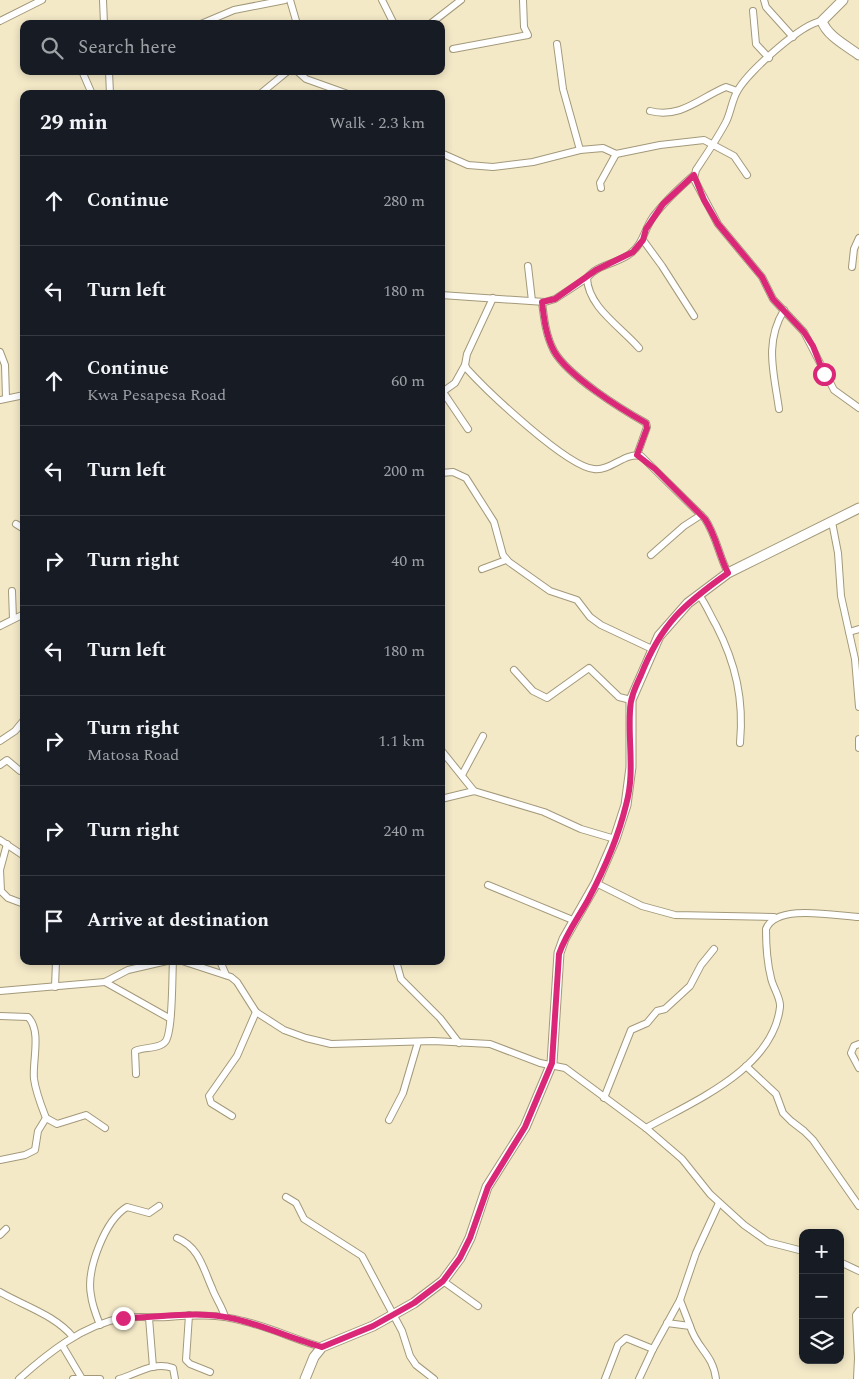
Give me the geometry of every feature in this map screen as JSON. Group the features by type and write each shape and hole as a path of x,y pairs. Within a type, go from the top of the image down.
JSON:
{"street":[{"path":"0,21 42,0"},
{"path":"104,0 107,20"},
{"path":"210,20 234,10 285,0"},
{"path":"290,0 296,20"},
{"path":"382,0 392,20"},
{"path":"435,20 461,0"},
{"path":"453,49 528,35 524,26 523,0"},
{"path":"764,0 766,7 793,37"},
{"path":"445,295 542,302 555,299 596,270 627,256 643,240 646,229 663,204 694,175 727,120 737,91 748,76 808,25 822,21 843,0"},
{"path":"104,20 105,11"},
{"path":"754,11 756,44 769,58"},
{"path":"822,21 824,27 840,42 859,55"},
{"path":"557,44 563,89 580,150"},
{"path":"84,75 90,90"},
{"path":"108,75 110,90"},
{"path":"265,90 283,75"},
{"path":"302,75 306,79 337,90"},
{"path":"650,110 665,113 680,109 699,103 726,87 737,91"},
{"path":"445,155 468,165 493,167 533,162 580,150 603,148 616,154 660,145 696,141 713,144 734,156 747,175"},
{"path":"601,188 600,182 616,154"},
{"path":"694,175 704,200 718,224 762,277 773,299 804,332 813,346 824,374 834,390 859,408"},
{"path":"852,267 854,250 859,238"},
{"path":"643,240 694,316"},
{"path":"528,266 532,301"},
{"path":"587,278 587,287 594,300 639,348"},
{"path":"445,391 455,383 465,365 493,298"},
{"path":"465,365 476,379 526,423 560,451 584,466 602,469 637,455 647,428 646,423 590,387 555,352 548,336 542,302"},
{"path":"779,409 772,340 775,326 784,310"},
{"path":"0,352 5,365 3,399 20,396"},
{"path":"445,397 468,428"},
{"path":"637,455 655,469 711,526 720,558 728,573"},
{"path":"445,473 453,472 466,478 494,522 506,560 550,591 577,600 590,617 601,625 652,649"},
{"path":"305,1379 314,1357 322,1347 414,1303 443,1281 470,1238 488,1187 525,1127 552,1063 559,954 564,939 596,883 615,839 629,794 631,700 652,649 666,626 699,595 728,573 859,508"},
{"path":"651,555 684,526 701,514"},
{"path":"832,522 838,554 841,596 855,659 859,707"},
{"path":"16,524 20,526"},
{"path":"482,569 506,560"},
{"path":"12,591 12,619"},
{"path":"699,595 724,640 736,674 742,703 740,743"},
{"path":"0,626 20,616"},
{"path":"849,632 859,629"},
{"path":"514,670 534,690 547,698 589,668 619,697 631,700"},
{"path":"0,741 15,731 20,725"},
{"path":"462,775 483,736"},
{"path":"859,739 859,748"},
{"path":"445,755 474,791"},
{"path":"0,765 7,760 20,771"},
{"path":"445,798 474,791 544,812 581,829 615,839"},
{"path":"0,840 20,853"},
{"path":"7,844 1,864 1,891 8,898 20,902"},
{"path":"596,883 642,906 675,916 704,915 757,919 812,913 859,917"},
{"path":"488,885 575,921"},
{"path":"646,1128 724,1084 763,1050 771,1039 780,1006 771,981 767,952 766,929 774,917"},
{"path":"604,1098 630,1030 647,1023 657,1011 665,1009 690,986 714,948"},
{"path":"55,987 56,965"},
{"path":"0,991 106,982 128,970 150,965"},
{"path":"136,1074 136,1051 164,1043 167,1038 172,1000 173,965"},
{"path":"200,965 226,975 237,982 256,1012 284,1030 331,1044 418,1042 490,1044 540,1062 552,1063 565,1068 646,1128 689,1165 719,1203 763,1239 799,1250"},
{"path":"222,965 226,975"},
{"path":"397,965 401,979 440,1018 459,1043"},
{"path":"106,982 169,1018"},
{"path":"232,1116 211,1103 209,1096 237,1056 256,1012"},
{"path":"0,1016 28,1017 32,1022 35,1040 34,1081 46,1118 57,1124 86,1115 105,1128"},
{"path":"388,1120 403,1093 418,1042"},
{"path":"859,1044 854,1046 851,1053 859,1068"},
{"path":"746,1066 776,1094 783,1113 813,1140 859,1206"},
{"path":"0,1160 25,1155 35,1150 38,1131 46,1118"},
{"path":"286,1197 296,1203 304,1219 362,1256 402,1331 410,1356 416,1365 434,1379"},
{"path":"640,1379 653,1349 680,1300 696,1253 719,1203"},
{"path":"100,1325 90,1294 90,1279 110,1222 127,1207 149,1213 159,1206"},
{"path":"0,1235 6,1229"},
{"path":"177,1238 188,1242 196,1252 206,1270 225,1317"},
{"path":"844,1264 859,1271"},
{"path":"443,1281 478,1306"},
{"path":"0,1292 32,1308 68,1331 73,1337"},
{"path":"680,1300 698,1344 712,1360 716,1379"},
{"path":"856,1379 858,1358 856,1315 859,1311"},
{"path":"19,1379 73,1337 100,1325 123,1318 189,1315 225,1317 244,1321 322,1347"},
{"path":"189,1315 186,1360 190,1364 210,1372"},
{"path":"149,1318 152,1367"},
{"path":"667,1323 690,1326"},
{"path":"605,1379 618,1345 626,1338 653,1349"},
{"path":"62,1345 81,1378"},
{"path":"119,1379 152,1367 172,1368 175,1379"},
{"path":"73,1379 100,1379"}],"route":[{"path":"123,1318 189,1315 225,1317 244,1321 296,1340 322,1347 373,1326 414,1303 443,1281 460,1258 470,1238 481,1202 488,1187 516,1143 536,1105 552,1063 559,954 564,939 588,899 608,856 629,794 631,700 649,655 666,626 688,603 728,573 720,558 711,526 655,469 641,456 637,455 647,428 646,423 590,387 555,352 545,325 542,302 555,299 587,278 590,273 633,252 643,240 646,229 663,204 694,175 704,200 718,224 762,277 773,299 793,318 804,332 813,346 824,374"}]}
